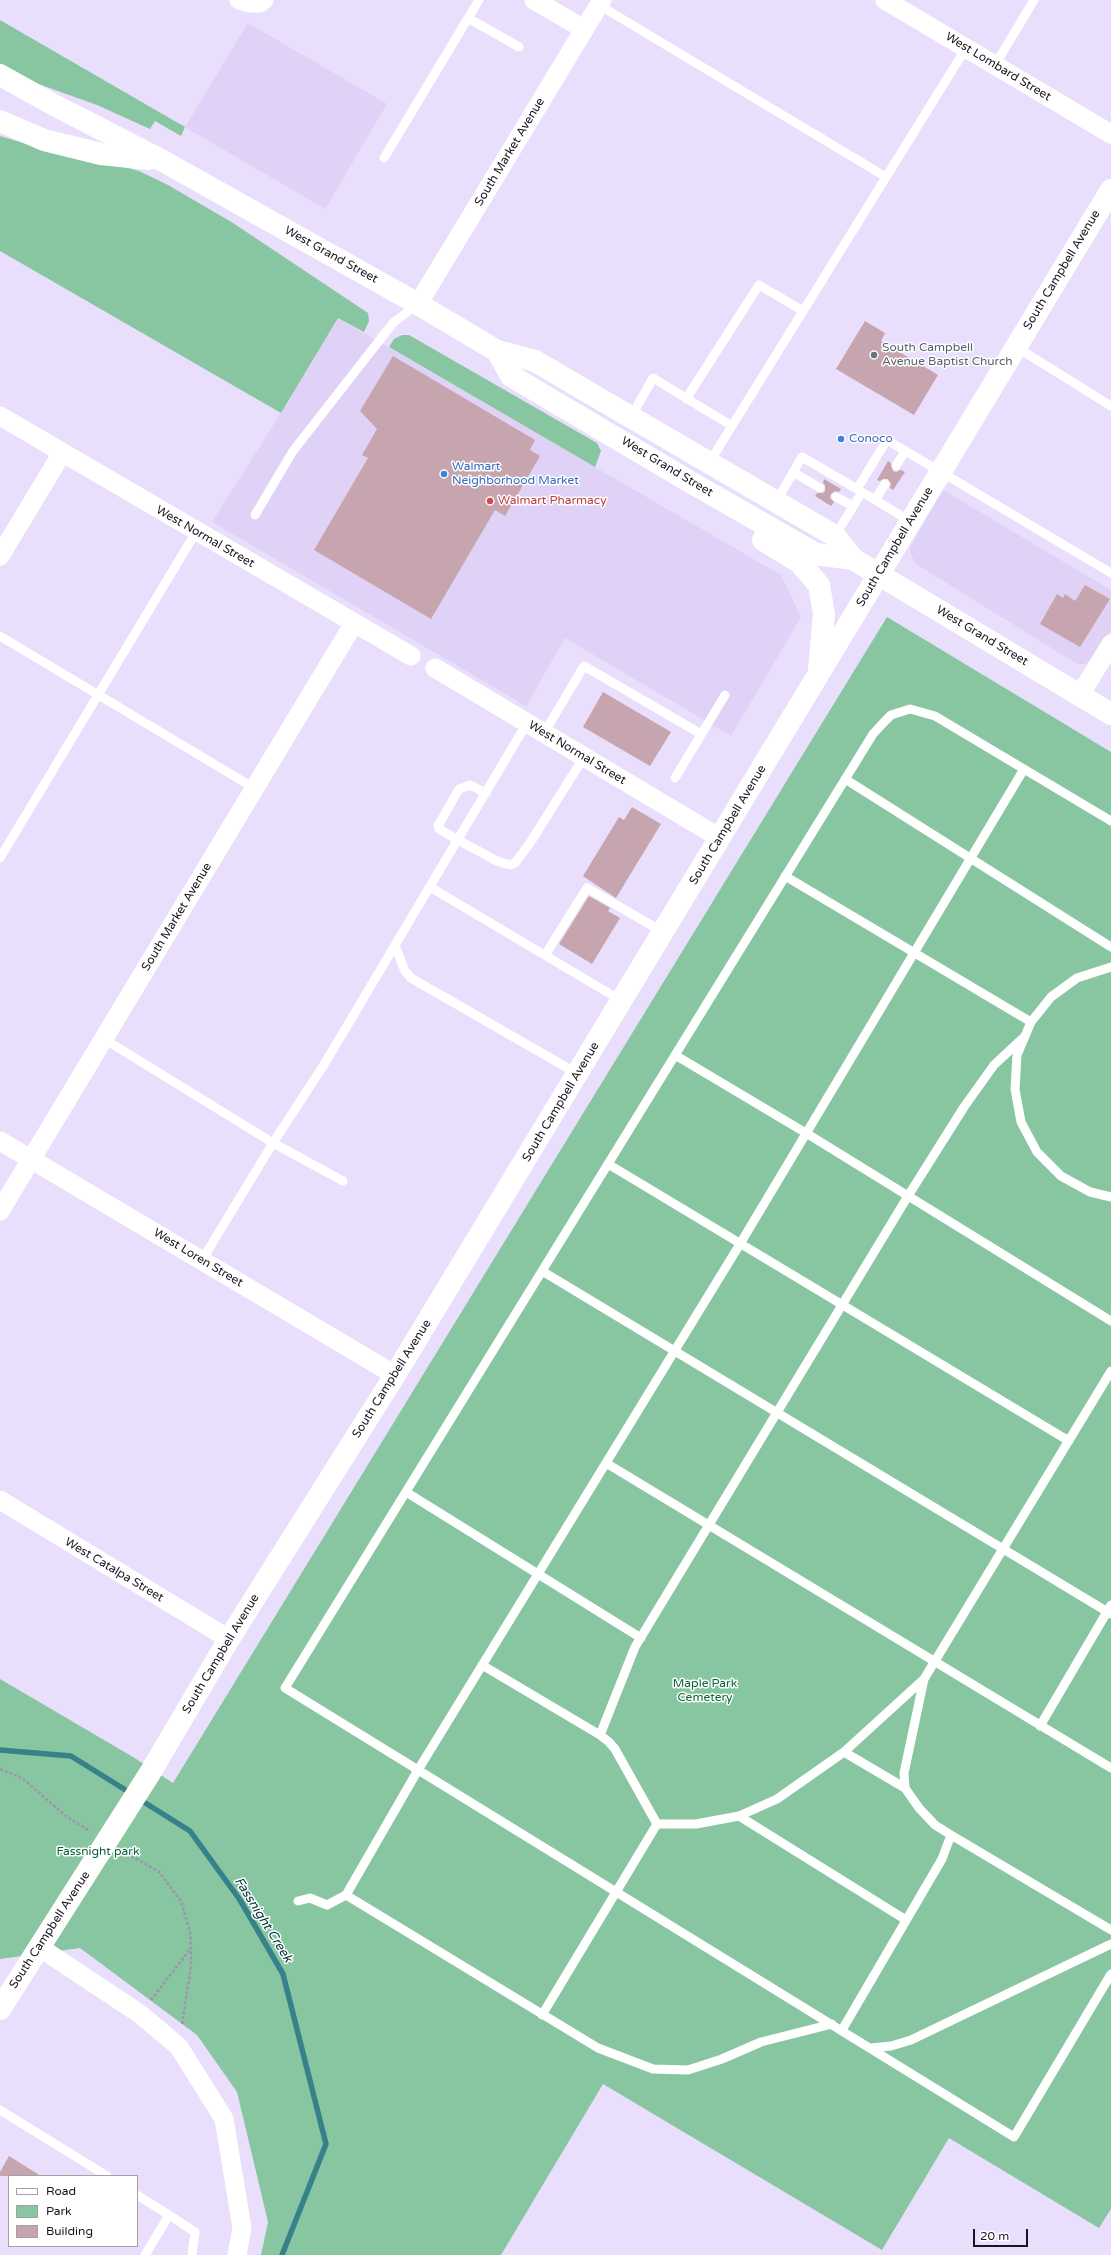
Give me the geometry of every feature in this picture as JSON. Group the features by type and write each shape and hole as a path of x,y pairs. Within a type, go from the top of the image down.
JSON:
{"main road":[{"name":"West Grand Street","path":"0,75 54,105 163,161 418,304 497,351 535,361 835,536 853,559 1111,714"},
{"name":"West Grand Street","path":"0,121 44,140 80,149 101,154 163,161"},
{"name":"South Campbell Avenue","path":"3,1997 39,1946 150,1773 229,1639 396,1375 910,521 1108,200"},
{"name":"West Grand Street","path":"497,351 511,376 722,500 816,554 853,559"},
{"path":"722,500 735,523 799,562 819,585 824,614 818,676"}],"street":[{"path":"239,0 249,3 262,2"},
{"path":"534,0 584,29"},
{"name":"West Lombard Street","path":"885,0 1111,134"},
{"name":"South Market Avenue","path":"418,304 601,3"},
{"name":"West Normal Street","path":"0,416 62,454 411,656"},
{"path":"0,556 62,454"},
{"name":"South Market Avenue","path":"0,1211 354,623"},
{"path":"1080,694 1111,644"},
{"name":"West Normal Street","path":"435,668 720,838"},
{"name":"West Loren Street","path":"0,1140 396,1375"},
{"name":"West Catalpa Street","path":"0,1500 229,1639"},
{"path":"39,1946 140,2014 179,2047 224,2119 242,2228 237,2255"}],"lane":[{"path":"384,158 478,0"},
{"path":"995,65 1034,0"},
{"path":"601,3 886,177"},
{"path":"468,18 519,47"},
{"path":"709,463 966,48"},
{"path":"686,399 759,285 803,311"},
{"path":"255,515 293,451 393,323 418,304"},
{"path":"1016,347 1111,406"},
{"path":"631,417 653,378 732,426"},
{"path":"835,536 853,506 859,490 887,440 940,473 1111,573"},
{"path":"896,466 905,451"},
{"path":"776,502 802,457 910,521"},
{"path":"793,472 820,488"},
{"path":"875,500 885,484"},
{"path":"836,497 853,506"},
{"path":"0,858 196,532"},
{"path":"0,636 254,788"},
{"path":"544,733 584,666 701,734"},
{"path":"675,778 725,695"},
{"path":"1111,821 935,716 910,709 892,715 884,722 873,734 845,779 285,1688 1014,2136 1111,1974"},
{"path":"202,1260 273,1143 325,1063 528,723"},
{"path":"486,793 470,785 459,789 438,822 439,829 503,864 510,865 515,863 530,843 584,757"},
{"path":"298,1901 310,1898 327,1905 346,1895 418,1770 740,1244 1024,770"},
{"path":"845,779 1111,947"},
{"path":"785,876 1031,1022"},
{"path":"430,887 622,1001"},
{"path":"545,955 588,888 664,932"},
{"path":"395,946 405,971 411,978 578,1074"},
{"path":"1111,967 1076,978 1051,997 1031,1022 1017,1055 1014,1089 1022,1122 1037,1152 1061,1176 1090,1192 1111,1197"},
{"path":"600,1734 619,1683 641,1638 908,1196 964,1107 994,1065 1023,1038"},
{"path":"104,1039 273,1143 343,1182"},
{"path":"675,1055 806,1133 1111,1321"},
{"path":"608,1164 1069,1441"},
{"path":"542,1271 675,1350 1003,1550 1110,1610 1040,1726"},
{"path":"657,1824 696,1824 739,1816 777,1799 844,1752 924,1679 1111,1371"},
{"path":"606,1463 1111,1768"},
{"path":"406,1492 641,1638"},
{"path":"482,1665 600,1734 615,1749 657,1824"},
{"path":"905,1788 904,1773 924,1679"},
{"path":"844,1752 905,1788 918,1808 951,1836 1111,1930"},
{"path":"739,1816 906,1920"},
{"path":"542,2015 657,1824"},
{"path":"842,2030 942,1859 951,1836"},
{"path":"346,1895 598,2048 653,2069 688,2070 722,2059 761,2042 832,2024"},
{"path":"871,2048 891,2046 911,2040 1111,1944"},
{"path":"0,2110 105,2175"},
{"path":"138,2196 195,2232 192,2255"},
{"path":"145,2255 169,2215"}],"path":[{"path":"0,1769 22,1778 66,1817 93,1833"},
{"path":"119,1848 159,1872 181,1901 190,1932 191,1966 179,2047"},
{"path":"140,2014 191,1948"}],"shaded area":[{"path":"248,23 387,104 325,209 185,127"},
{"path":"338,318 781,575 801,617 731,736 565,638 526,706 212,522 281,413"},
{"path":"943,490 1111,590 1111,630 1091,660 1085,664 1077,664 916,564 910,553 911,545"}],"green space":[{"path":"0,20 185,127 181,136 155,121 150,129 97,105 19,77 0,67"},
{"path":"0,136 67,156 106,162 139,171 168,185 233,223 368,313 369,321 364,332 338,318 281,413 0,251"},
{"path":"402,335 409,335 597,443 601,451 595,467 389,347 394,339"},
{"name":"Maple Park Cemetery","path":"887,617 1111,752 1111,2209 1099,2228 949,2138 882,2250 603,2084 501,2255 261,2255 268,2222 237,2092 197,2035 80,1948 0,1959 0,1679 133,1757 173,1783"}],"building":[{"name":"South Campbell Avenue Baptist Church","path":"865,321 885,333 881,341 938,375 914,415 836,369"},
{"name":"Walmart Neighborhood Market","path":"393,356 535,440 530,450 540,456 505,516 495,510 431,619 314,550 368,458 362,455 377,429 360,411"},
{"path":"888,461 891,463 893,471 896,472 901,470 905,472 893,490 890,488 891,484 888,479 883,479 880,481 877,480"},
{"path":"824,479 841,489 839,492 835,491 831,494 830,498 834,502 831,506 815,496 817,493 823,493 825,491 825,485 823,483"},
{"path":"1085,585 1110,599 1080,647 1040,624 1057,594 1063,598 1065,594 1075,601"},
{"path":"603,692 671,732 650,766 583,727"},
{"path":"632,807 661,824 616,898 583,876 619,817 624,820"},
{"path":"589,896 610,908 608,911 620,918 592,964 559,944"},
{"path":"9,2156 39,2175 0,2176 0,2172"}],"waterway":[{"name":"Fassnight Creek","path":"0,1750 71,1756 132,1794"},
{"name":"Fassnight Creek","path":"139,1799 190,1831 240,1900 283,1974 326,2144 282,2255"}],"place":[{"name":"South Campbell Avenue Baptist Church","path":"874,355"},
{"name":"Conoco","path":"841,439"},
{"name":"Walmart Neighborhood Market","path":"444,474"},
{"name":"Walmart Pharmacy","path":"490,501"}],"park label":[{"name":"Fassnight park","path":"98,1852"}]}
